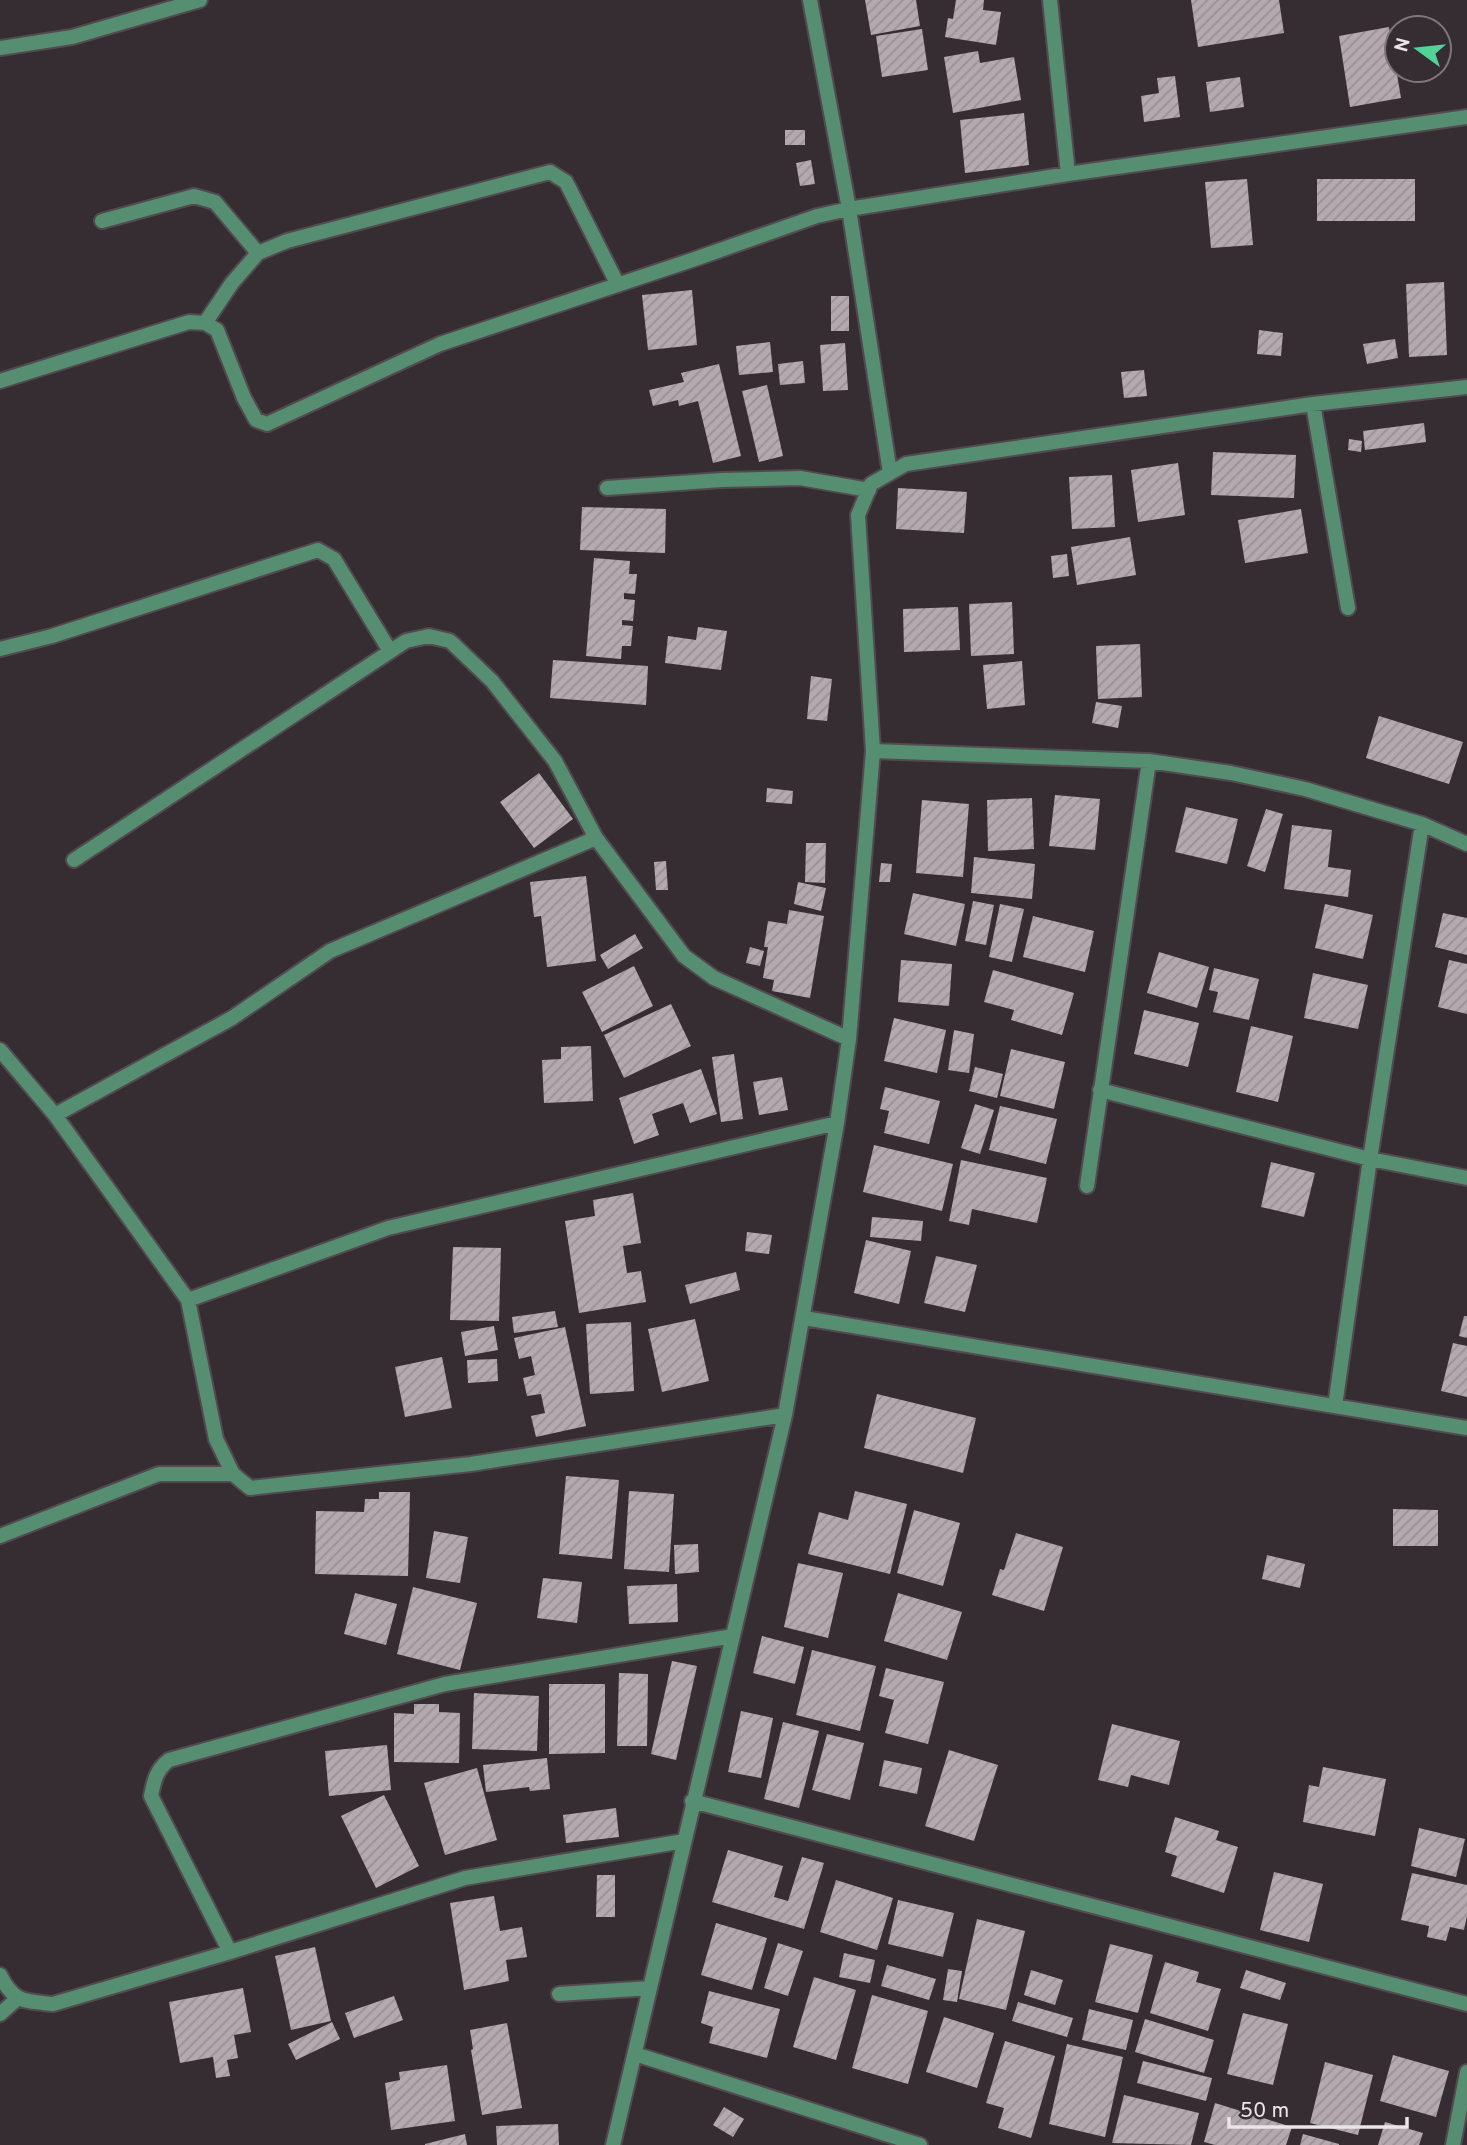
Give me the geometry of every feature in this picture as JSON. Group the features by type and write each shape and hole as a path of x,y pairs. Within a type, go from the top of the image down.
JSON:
{"street":[{"path":"0,48 72,37 200,0"},
{"path":"810,0 849,209 890,473"},
{"path":"1050,0 1068,174"},
{"path":"0,382 188,322 205,323 217,330 244,398 256,420 267,424 440,344 817,216 1068,174 1467,117"},
{"path":"205,323 258,253 287,241 550,172 566,182 618,285"},
{"path":"102,221 194,196 215,202 258,253"},
{"path":"612,2145 785,1415 837,1123 849,1039 873,751 858,515 869,490 872,484 906,464 1313,404 1467,387"},
{"path":"1313,404 1348,608"},
{"path":"607,488 800,478 869,490"},
{"path":"0,649 52,636 318,550 334,559 390,651"},
{"path":"74,860 390,651 406,641 429,636 450,641 492,681 555,761 596,838 684,956 714,978 849,1039"},
{"path":"873,751 1149,761 1231,773 1305,789 1422,824 1467,844"},
{"path":"1087,1186 1149,761"},
{"path":"1335,1406 1422,824"},
{"path":"55,1115 232,1018 330,951 596,838"},
{"path":"0,1049 55,1115 188,1300 216,1439 233,1474 250,1488 471,1464 785,1415"},
{"path":"1100,1090 1370,1159 1467,1178"},
{"path":"188,1300 388,1228 837,1123"},
{"path":"804,1318 1467,1428"},
{"path":"0,1536 159,1474 233,1474"},
{"path":"230,1952 152,1796 154,1779 161,1766 169,1760 445,1684 733,1636"},
{"path":"692,1801 1467,2004"},
{"path":"0,1975 9,1993 18,1998 53,2004 465,1878 684,1841"},
{"path":"559,1994 650,1988"},
{"path":"0,2014 18,1998"},
{"path":"635,2054 920,2145"},
{"path":"1452,2145 1467,2072"}],"building":[{"path":"865,0 916,0 920,26 871,35"},
{"path":"956,0 984,0 983,10 1001,12 996,45 945,37 948,18 953,19"},
{"path":"1191,0 1279,0 1284,33 1198,47"},
{"path":"1383,28 1383,84 1399,84 1401,98 1350,107 1339,36"},
{"path":"922,29 928,70 882,77 876,36"},
{"path":"978,51 980,63 1014,57 1021,100 953,113 944,57"},
{"path":"1175,76 1180,117 1144,122 1141,96 1159,93 1157,78"},
{"path":"1240,77 1244,107 1210,112 1206,82"},
{"path":"1024,113 1029,165 965,173 960,120"},
{"path":"785,130 805,130 805,145 785,145"},
{"path":"811,160 815,184 800,186 796,163"},
{"path":"1247,179 1253,245 1211,248 1205,182"},
{"path":"1317,179 1415,179 1415,221 1317,221"},
{"path":"1444,282 1447,355 1409,357 1406,284"},
{"path":"692,290 697,345 648,350 642,295"},
{"path":"831,296 849,296 849,331 831,331"},
{"path":"1259,330 1283,333 1281,356 1257,354"},
{"path":"1395,339 1398,358 1367,364 1363,344"},
{"path":"770,342 773,372 739,375 736,346"},
{"path":"845,343 848,390 823,391 820,345"},
{"path":"803,361 805,383 780,385 778,364"},
{"path":"719,364 741,456 713,463 698,401 679,406 678,400 653,406 649,390 684,382 681,373"},
{"path":"1144,370 1147,396 1124,398 1121,372"},
{"path":"767,385 783,456 759,462 742,391"},
{"path":"1424,423 1426,442 1365,450 1363,431"},
{"path":"1349,439 1362,441 1361,452 1348,450"},
{"path":"1213,452 1296,455 1294,498 1211,495"},
{"path":"1178,463 1185,515 1138,522 1131,470"},
{"path":"1112,475 1115,527 1072,529 1069,477"},
{"path":"898,488 967,492 964,533 896,529"},
{"path":"582,507 666,509 665,553 580,550"},
{"path":"1301,509 1308,553 1245,563 1238,520"},
{"path":"1130,537 1136,575 1077,585 1071,547"},
{"path":"1067,554 1069,576 1053,578 1051,556"},
{"path":"594,558 630,561 629,574 637,574 635,594 624,593 624,599 635,600 633,621 622,620 622,625 633,626 631,646 622,646 621,659 586,656"},
{"path":"1012,602 1014,654 971,656 969,604"},
{"path":"958,607 960,650 904,652 903,609"},
{"path":"698,627 727,631 721,670 665,663 668,636 696,640"},
{"path":"1140,644 1142,697 1098,699 1096,646"},
{"path":"553,660 648,666 646,705 550,698"},
{"path":"1022,661 1025,705 987,709 983,665"},
{"path":"811,676 832,679 827,721 807,719"},
{"path":"1096,702 1122,706 1118,728 1092,723"},
{"path":"1379,716 1463,742 1449,784 1366,758"},
{"path":"539,773 573,819 534,848 500,802"},
{"path":"767,788 793,791 792,804 766,802"},
{"path":"1055,795 1100,799 1095,850 1049,846"},
{"path":"1032,798 1034,849 988,851 987,800"},
{"path":"922,800 969,804 963,877 916,873"},
{"path":"1186,807 1238,819 1227,864 1175,852"},
{"path":"1266,809 1283,814 1265,872 1247,866"},
{"path":"1292,825 1332,830 1328,867 1351,870 1348,897 1284,889"},
{"path":"806,843 826,843 825,883 805,882"},
{"path":"974,857 1035,864 1032,899 971,893"},
{"path":"666,861 668,890 656,890 654,862"},
{"path":"881,863 892,864 890,882 879,882"},
{"path":"586,876 596,961 547,967 541,916 534,917 530,882"},
{"path":"798,882 826,888 821,911 794,904"},
{"path":"913,893 965,904 956,946 904,934"},
{"path":"973,901 994,905 986,945 965,941"},
{"path":"1000,904 1024,909 1012,962 989,957"},
{"path":"1325,904 1373,915 1363,959 1315,948"},
{"path":"789,910 824,916 810,998 772,991 774,980 763,978 768,947 764,947 768,921 787,924"},
{"path":"1443,913 1467,918 1467,955 1435,947"},
{"path":"1033,916 1094,931 1085,972 1023,957"},
{"path":"635,934 643,948 608,969 600,955"},
{"path":"750,947 764,951 760,966 746,963"},
{"path":"1159,952 1209,967 1197,1008 1147,993"},
{"path":"901,960 952,964 949,1006 898,1002"},
{"path":"1449,960 1467,964 1467,1014 1438,1007"},
{"path":"634,966 653,1006 602,1032 582,992"},
{"path":"1214,968 1259,979 1249,1020 1213,1012 1218,992 1209,990"},
{"path":"993,970 1074,993 1062,1035 1011,1020 1014,1010 984,1002"},
{"path":"1313,973 1368,985 1358,1029 1304,1018"},
{"path":"671,1004 691,1046 624,1078 604,1035"},
{"path":"1144,1010 1199,1023 1188,1067 1134,1054"},
{"path":"894,1018 946,1030 937,1073 884,1061"},
{"path":"1251,1026 1293,1036 1278,1102 1236,1092"},
{"path":"954,1030 974,1034 969,1073 948,1070"},
{"path":"591,1046 593,1101 544,1103 542,1060 561,1059 561,1047"},
{"path":"1011,1049 1065,1062 1054,1109 1000,1096"},
{"path":"734,1054 743,1119 721,1122 712,1057"},
{"path":"975,1067 1003,1074 997,1098 969,1091"},
{"path":"701,1069 717,1114 690,1123 683,1103 652,1114 659,1135 634,1144 619,1098"},
{"path":"782,1077 788,1110 759,1115 753,1082"},
{"path":"885,1087 940,1101 929,1144 884,1133 889,1111 880,1109"},
{"path":"975,1104 994,1110 980,1154 961,1148"},
{"path":"1000,1106 1057,1119 1046,1164 989,1150"},
{"path":"874,1145 953,1164 942,1211 863,1192"},
{"path":"961,1160 1047,1178 1037,1223 972,1209 969,1225 949,1221"},
{"path":"1271,1162 1315,1173 1304,1217 1261,1207"},
{"path":"633,1193 641,1243 623,1246 627,1273 641,1271 646,1302 579,1313 565,1221 595,1216 593,1200"},
{"path":"872,1217 923,1221 921,1241 870,1237"},
{"path":"747,1232 772,1235 769,1254 745,1251"},
{"path":"866,1240 911,1251 899,1304 854,1293"},
{"path":"453,1247 501,1248 499,1321 450,1320"},
{"path":"936,1256 977,1265 965,1312 924,1303"},
{"path":"736,1272 740,1290 690,1304 685,1285"},
{"path":"555,1311 558,1327 514,1333 512,1317"},
{"path":"1464,1316 1467,1316 1467,1338 1459,1336"},
{"path":"695,1319 709,1381 662,1392 648,1329"},
{"path":"631,1322 634,1391 590,1394 586,1324"},
{"path":"494,1326 498,1350 465,1356 461,1332"},
{"path":"565,1327 586,1426 536,1437 531,1416 545,1413 541,1394 527,1396 523,1378 535,1375 531,1356 519,1359 514,1338"},
{"path":"1453,1343 1467,1346 1467,1397 1441,1391"},
{"path":"442,1357 452,1408 405,1417 395,1367"},
{"path":"497,1359 498,1381 468,1383 467,1360"},
{"path":"877,1394 976,1418 963,1473 864,1448"},
{"path":"566,1476 619,1480 612,1559 559,1554"},
{"path":"629,1491 674,1494 669,1572 624,1569"},
{"path":"855,1491 907,1504 890,1574 808,1554 819,1512 848,1520"},
{"path":"379,1492 410,1492 408,1576 315,1574 316,1511 364,1512 365,1499 379,1499"},
{"path":"1393,1509 1438,1510 1438,1546 1393,1546"},
{"path":"914,1510 960,1523 943,1586 897,1573"},
{"path":"434,1531 468,1537 460,1583 426,1578"},
{"path":"1016,1533 1063,1547 1044,1611 992,1595 1000,1569 1004,1570"},
{"path":"698,1544 699,1572 675,1574 674,1545"},
{"path":"1267,1555 1305,1564 1300,1588 1262,1579"},
{"path":"798,1563 843,1573 828,1638 784,1627"},
{"path":"543,1578 582,1582 577,1623 537,1618"},
{"path":"677,1584 678,1622 629,1624 627,1586"},
{"path":"413,1587 477,1603 460,1670 397,1654"},
{"path":"355,1593 397,1604 386,1645 344,1634"},
{"path":"898,1593 962,1612 947,1660 884,1641"},
{"path":"762,1636 804,1647 795,1684 753,1673"},
{"path":"812,1650 876,1666 860,1731 796,1715"},
{"path":"672,1661 697,1666 676,1760 651,1754"},
{"path":"886,1668 944,1682 928,1744 885,1733 894,1700 879,1696"},
{"path":"619,1673 648,1674 647,1746 617,1746"},
{"path":"549,1684 605,1684 605,1753 549,1754"},
{"path":"474,1693 539,1696 537,1751 472,1749"},
{"path":"414,1704 439,1704 439,1712 460,1713 459,1763 394,1762 394,1713 414,1714"},
{"path":"741,1711 773,1718 761,1778 728,1772"},
{"path":"783,1722 819,1731 799,1808 764,1799"},
{"path":"1112,1724 1180,1741 1169,1785 1131,1775 1128,1787 1098,1780"},
{"path":"827,1734 864,1743 850,1800 812,1790"},
{"path":"387,1745 391,1790 329,1796 325,1751"},
{"path":"949,1750 998,1765 974,1841 925,1826"},
{"path":"547,1758 550,1789 530,1791 529,1787 486,1792 483,1765"},
{"path":"884,1760 922,1768 917,1794 879,1786"},
{"path":"1323,1767 1386,1779 1375,1836 1303,1822 1309,1785 1319,1787"},
{"path":"477,1768 497,1840 445,1855 424,1783"},
{"path":"384,1795 419,1866 376,1888 341,1816"},
{"path":"616,1808 619,1837 566,1843 563,1815"},
{"path":"1175,1817 1219,1831 1216,1840 1238,1847 1224,1893 1171,1876 1177,1856 1165,1852"},
{"path":"1419,1828 1465,1839 1456,1877 1411,1866"},
{"path":"728,1850 783,1866 774,1897 788,1901 802,1857 824,1863 804,1929 712,1902"},
{"path":"1274,1872 1323,1884 1309,1942 1260,1930"},
{"path":"1412,1873 1467,1885 1464,1930 1450,1927 1446,1941 1427,1937 1429,1926 1401,1920"},
{"path":"597,1875 615,1875 615,1917 596,1917"},
{"path":"836,1880 893,1898 877,1950 820,1932"},
{"path":"494,1896 500,1931 522,1927 527,1957 506,1960 509,1981 464,1990 450,1903"},
{"path":"898,1900 954,1913 943,1957 888,1944"},
{"path":"977,1919 1025,1931 1006,2010 959,1999"},
{"path":"716,1923 767,1938 752,1990 701,1975"},
{"path":"778,1943 803,1951 788,1996 764,1988"},
{"path":"1110,1944 1153,1955 1138,2013 1095,2002"},
{"path":"315,1947 331,2021 291,2030 275,1956"},
{"path":"844,1953 875,1960 870,1983 839,1977"},
{"path":"1165,1962 1199,1972 1196,1982 1221,1989 1208,2031 1150,2013"},
{"path":"887,1965 936,1979 929,2000 881,1986"},
{"path":"948,1969 962,1971 957,2002 943,2000"},
{"path":"1031,1970 1063,1980 1055,2005 1024,1995"},
{"path":"1246,1970 1286,1983 1280,2000 1240,1988"},
{"path":"814,1977 856,1990 836,2060 793,2047"},
{"path":"243,1988 251,2032 234,2035 238,2058 227,2060 230,2076 216,2078 213,2057 180,2063 169,2002"},
{"path":"709,1991 780,2009 767,2058 709,2043 713,2027 701,2023"},
{"path":"872,1995 928,2011 908,2084 852,2068"},
{"path":"394,1996 403,2020 354,2038 345,2013"},
{"path":"1018,2002 1073,2018 1067,2037 1012,2021"},
{"path":"1089,2009 1133,2020 1126,2050 1082,2040"},
{"path":"1243,2013 1288,2024 1273,2085 1227,2074"},
{"path":"944,2017 994,2033 977,2088 926,2072"},
{"path":"1145,2019 1214,2040 1204,2073 1135,2052"},
{"path":"332,2022 340,2039 296,2060 288,2044"},
{"path":"507,2023 522,2108 482,2115 470,2030"},
{"path":"1005,2041 1055,2056 1031,2138 998,2128 1004,2108 986,2103"},
{"path":"1067,2044 1123,2057 1105,2137 1049,2124"},
{"path":"1393,2055 1449,2071 1436,2117 1380,2101"},
{"path":"1143,2061 1212,2078 1206,2101 1137,2083"},
{"path":"1325,2062 1373,2075 1358,2135 1310,2123"},
{"path":"447,2065 455,2121 391,2130 385,2083 400,2080 399,2072"},
{"path":"1124,2095 1199,2113 1191,2145 1112,2143"},
{"path":"1215,2103 1292,2127 1286,2145 1215,2145 1204,2142"},
{"path":"724,2107 744,2119 733,2137 713,2125"},
{"path":"1385,2122 1423,2133 1419,2145 1378,2145"},
{"path":"558,2124 559,2145 497,2145 496,2126"},
{"path":"465,2134 467,2145 425,2145 425,2144"},
{"path":"1303,2134 1339,2144 1339,2145 1300,2145"}]}
